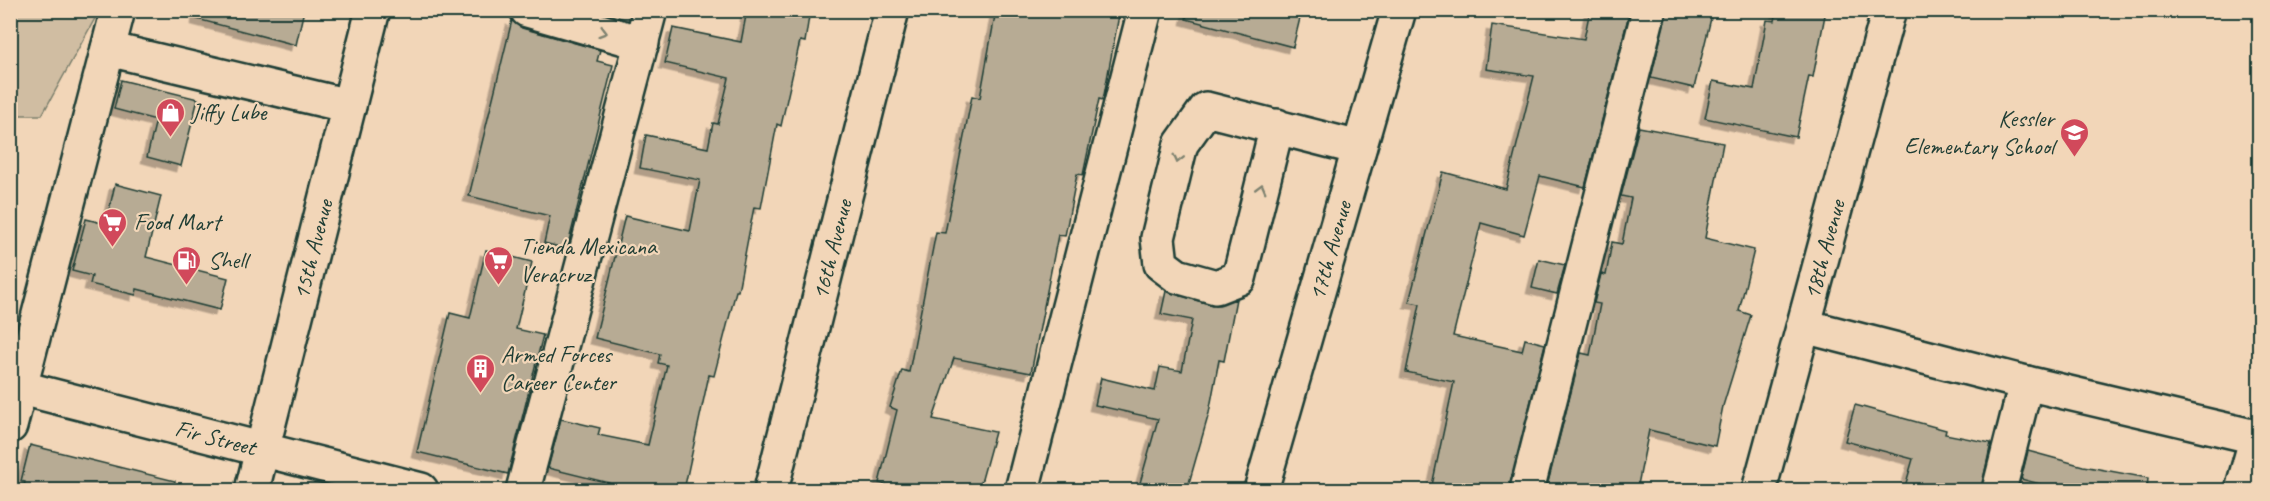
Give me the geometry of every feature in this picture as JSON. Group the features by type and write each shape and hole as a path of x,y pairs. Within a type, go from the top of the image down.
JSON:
{"street":[{"path":"10,426 16,386 118,10"},
{"name":"15th Avenue","path":"252,490 373,10"},
{"path":"527,10 642,43"},
{"path":"523,490 650,10"},
{"name":"16th Avenue","path":"771,490 892,10"},
{"path":"1022,490 1145,10"},
{"name":"17th Avenue","path":"1261,490 1399,10"},
{"path":"1527,490 1649,10"},
{"name":"18th Avenue","path":"1759,490 1889,10"},
{"path":"108,49 349,106"},
{"path":"1277,126 1239,278 1216,287 1177,276 1161,264 1158,238 1181,144 1206,109 1277,126 1359,148"},
{"path":"1804,326 2026,383 2258,438 2242,490"},
{"path":"1999,490 2026,383"},
{"name":"Fir Street","path":"16,386 420,490"}],"shaded area":[{"path":"11,10 99,11 42,115 11,115"}],"building":[{"path":"198,10 304,10 296,45 197,19"},
{"path":"747,10 810,10 805,42 800,41 781,126 777,124 761,208 754,207 738,291 736,291 714,376 709,375 684,490 607,490 609,483 548,468 561,419 600,428 598,435 648,445 667,365 658,363 660,354 595,338 625,216 690,231 700,180 640,168 646,135 708,148 713,123 718,124 729,78 665,63 673,28 741,42"},
{"path":"996,10 1120,10 1103,100 1099,99 1083,175 1077,174 1065,236 1058,235 1031,373 954,358 933,419 995,432 979,490 907,490 879,483 897,410 890,407 902,370 909,372 936,232 945,233 972,96 980,98"},
{"path":"1188,10 1302,10 1293,47 1186,19"},
{"path":"1590,10 1630,10 1585,187 1540,176 1524,235 1481,223 1453,336 1522,351 1525,339 1545,344 1509,490 1431,490 1454,382 1406,372 1420,304 1409,302 1443,172 1506,189 1534,76 1486,69 1492,25 1584,39"},
{"path":"1667,10 1713,10 1694,88 1651,78"},
{"path":"1777,10 1826,10 1813,77 1809,76 1796,137 1705,118 1713,81 1754,89 1767,20 1775,21"},
{"path":"512,20 522,28 600,50 597,61 613,65 567,249 544,243 550,216 469,196"},
{"name":"Jiffy Lube","path":"121,80 198,99 181,166 147,157 156,120 114,109"},
{"path":"1639,127 1723,143 1705,238 1754,250 1739,311 1751,315 1723,406 1715,446 1649,430 1637,490 1546,490 1581,353 1590,355 1600,304 1594,303 1601,274 1606,275 1612,242 1622,244 1631,198 1621,196"},
{"name":"Food Mart","path":"115,184 161,196 146,257 228,278 220,310 137,289 136,295 90,284 92,276 72,271 86,219 106,224"},
{"name":"Armed Forces Career Center","path":"486,250 532,262 516,329 543,335 508,474 417,452 450,313 470,318"},
{"path":"1539,259 1565,265 1557,294 1532,288"},
{"path":"1166,291 1212,305 1236,299 1224,361 1219,360 1209,413 1187,490 1138,490 1158,419 1095,405 1101,378 1155,391 1160,367 1182,371 1192,320 1161,314"},
{"path":"1855,405 1946,430 1945,434 1991,443 1981,490 1904,490 1913,459 1845,441"},
{"path":"30,445 175,481 174,490 23,490 25,482 21,481"},
{"path":"2028,451 2083,466 2148,478 2147,490 2062,490 2021,479"}],"place":[{"name":"Jiffy Lube","path":"170,138"},
{"name":"Kessler Elementary School","path":"2075,158"},
{"name":"Food Mart","path":"113,248"},
{"name":"Shell","path":"187,286"},
{"name":"Tienda Mexicana Veracruz","path":"499,286"},
{"name":"Armed Forces Career Center","path":"480,394"}]}
